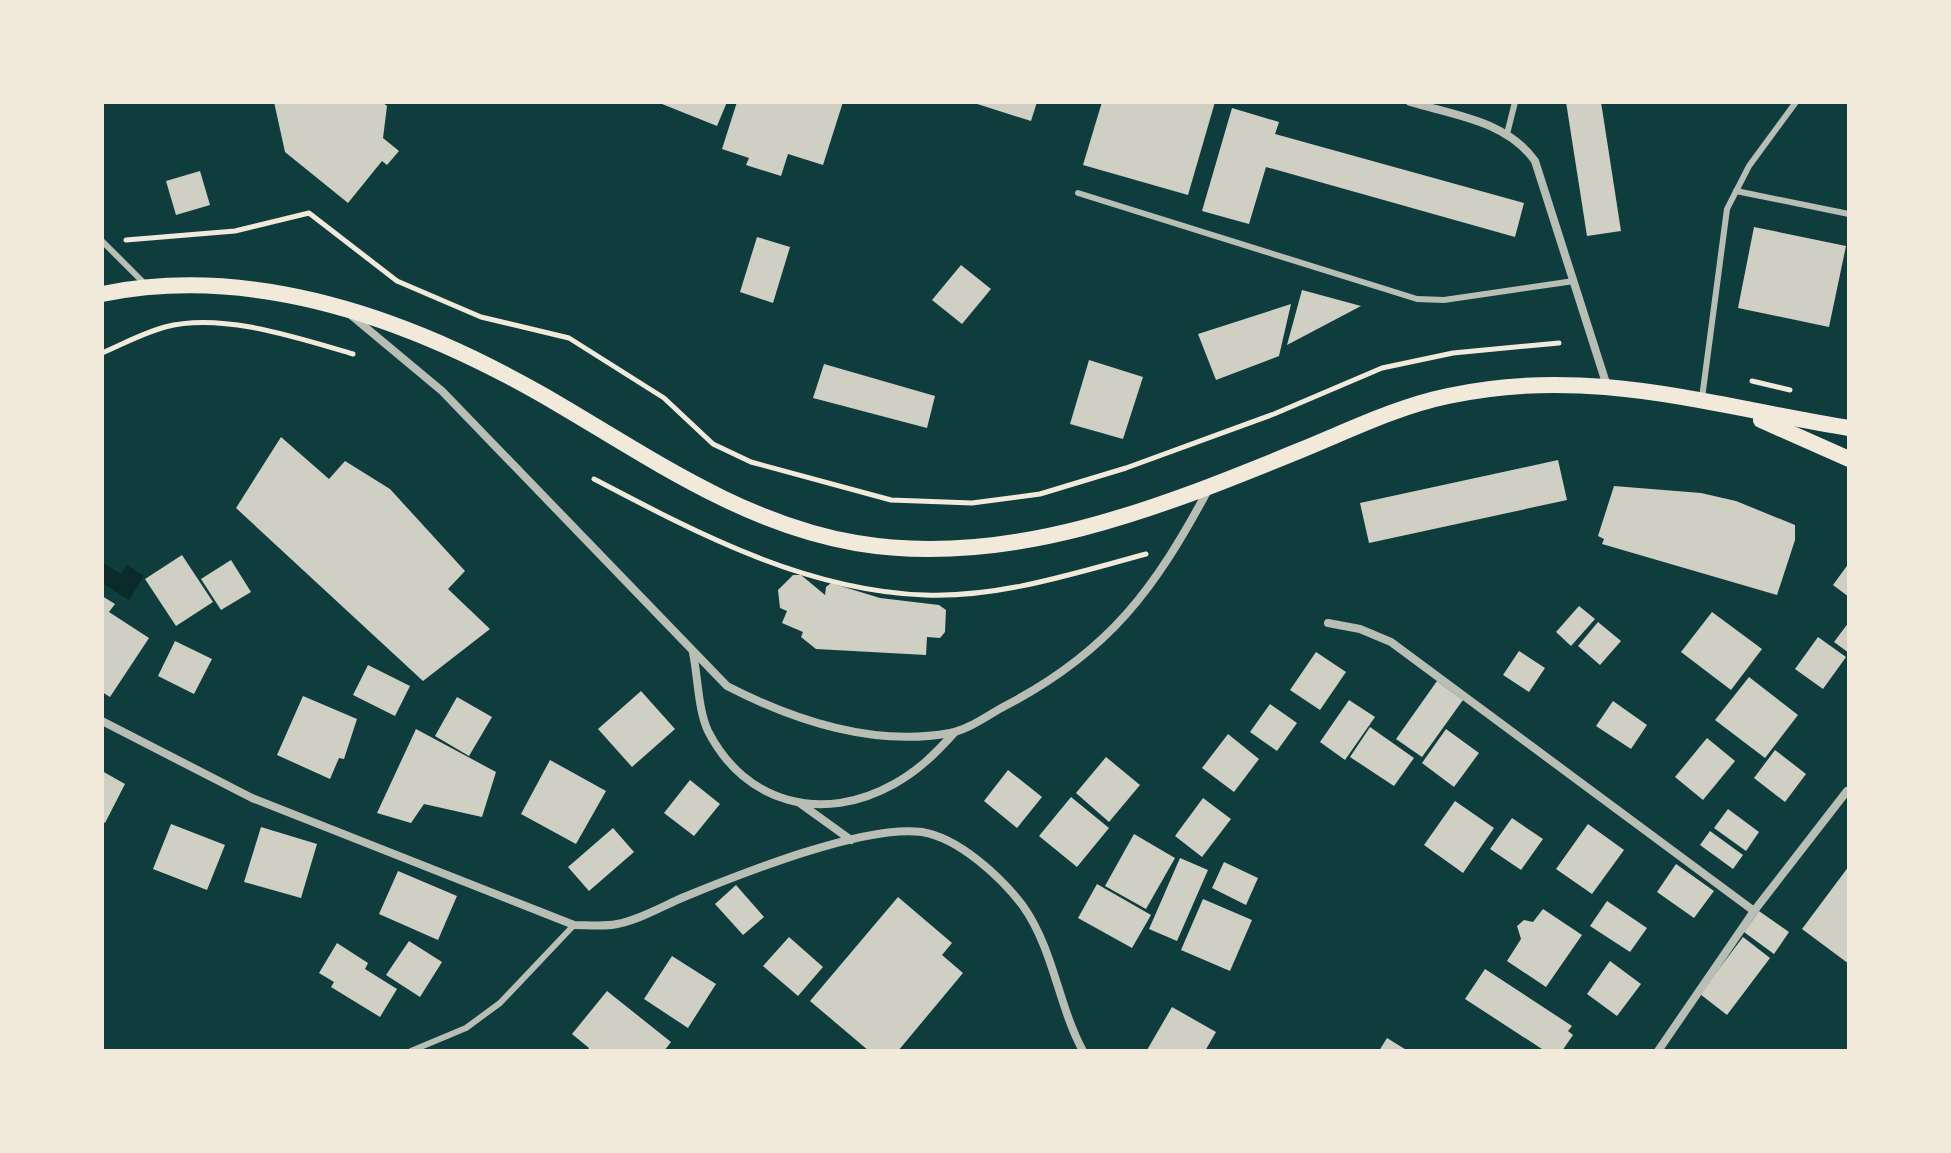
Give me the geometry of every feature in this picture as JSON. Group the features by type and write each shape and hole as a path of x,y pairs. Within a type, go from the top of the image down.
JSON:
{"main road":[{"path":"102,294 146,285 231,284 342,308 400,326 511,379 682,478 737,506 792,528 857,543 924,549 1009,544 1080,530 1211,484 1380,415 1449,396 1534,384 1607,386 1702,398 1769,415 1849,426"},
{"path":"1723,404 1849,459"}],"street":[{"path":"1410,102 1507,134 1524,145 1535,161 1607,386"},
{"path":"342,308 442,391 727,686 775,710 821,725 880,733 954,733"},
{"path":"801,804 850,800 892,785 928,761 954,733 1059,675 1103,641 1147,592 1178,546 1211,484"},
{"path":"1328,623 1360,629 1391,642 1754,911"},
{"path":"693,653 707,729 736,775 763,793 801,804 851,840"},
{"path":"102,721 252,798 574,925 617,924 727,880 851,840 888,831 925,832 955,844 988,870 1022,905 1040,934 1070,1027 1083,1051"},
{"path":"1658,1051 1754,911 1848,791"}],"lane":[{"path":"1507,134 1515,102"},
{"path":"1702,398 1727,209 1796,102"},
{"path":"1736,191 1849,214"},
{"path":"1078,193 1417,299 1444,300 1574,281"},
{"path":"103,242 146,285"},
{"path":"411,1051 466,1028 500,1003 574,925"}],"path":[{"path":"103,242 235,231 309,213 397,281 481,317 569,338 664,398 713,444 792,475 891,500 972,503 1040,494 1126,468 1274,414 1382,368 1453,353 1559,343"},
{"path":"102,353 168,326 202,324 251,327 353,354"}],"water":[{"path":"102,562 121,574 127,565 144,576 129,600 102,583"}],"building":[{"path":"274,102 382,102 387,106 383,138 399,151 387,165 382,161 348,203 285,152"},
{"path":"657,102 727,102 717,126"},
{"path":"737,102 843,102 823,165 788,154 781,176 746,165 749,158 722,149"},
{"path":"971,102 1037,102 1031,121"},
{"path":"1102,102 1215,102 1188,195 1083,165"},
{"path":"1566,102 1601,102 1621,231 1587,236"},
{"path":"1232,108 1279,122 1275,134 1524,203 1515,237 1266,167 1249,224 1202,211"},
{"path":"200,171 210,205 176,215 166,181"},
{"path":"1754,227 1846,246 1829,327 1738,308"},
{"path":"757,237 790,247 773,303 740,292"},
{"path":"961,265 991,289 962,324 932,300"},
{"path":"1302,290 1361,306 1287,345"},
{"path":"1291,304 1279,356 1216,380 1198,334"},
{"path":"1089,360 1143,377 1123,439 1070,424"},
{"path":"824,364 935,396 927,428 813,398"},
{"path":"281,437 329,479 345,461 390,489 465,571 448,589 490,629 423,681 236,508"},
{"path":"1558,460 1567,500 1369,543 1360,503"},
{"path":"1614,486 1701,493 1736,501 1795,525 1795,540 1777,595 1602,544 1604,539 1598,536"},
{"path":"182,555 213,602 176,626 145,579"},
{"path":"231,560 251,592 221,610 201,579"},
{"path":"1849,563 1849,597 1833,585"},
{"path":"793,575 801,575 825,595 826,587 831,583 880,598 939,605 946,610 945,632 940,638 927,637 926,655 816,649 801,637 803,632 782,623 787,611 780,608 778,590"},
{"path":"102,596 115,604 109,612 149,638 110,697 102,692"},
{"path":"1579,606 1595,619 1571,646 1556,632"},
{"path":"1712,612 1762,649 1731,690 1681,652"},
{"path":"1598,622 1621,641 1600,665 1578,646"},
{"path":"1849,622 1849,653 1834,642"},
{"path":"1818,637 1846,657 1823,689 1795,669"},
{"path":"175,641 212,659 194,694 158,676"},
{"path":"1519,651 1545,668 1529,692 1503,675"},
{"path":"1316,652 1346,672 1320,710 1290,690"},
{"path":"368,665 410,686 395,716 353,695"},
{"path":"1749,677 1798,715 1765,758 1715,720"},
{"path":"1437,681 1463,700 1422,757 1396,739"},
{"path":"641,691 675,729 632,767 598,729"},
{"path":"303,696 357,719 344,759 339,758 330,779 277,755"},
{"path":"457,697 492,717 469,756 435,736"},
{"path":"1349,700 1375,717 1345,760 1320,742"},
{"path":"1613,701 1647,725 1631,749 1596,726"},
{"path":"1270,704 1297,723 1277,751 1250,732"},
{"path":"1370,727 1414,758 1394,786 1350,757"},
{"path":"416,729 496,772 482,817 424,804 411,823 377,813"},
{"path":"1446,729 1479,753 1454,787 1422,763"},
{"path":"1228,734 1259,759 1234,792 1202,768"},
{"path":"1707,738 1735,761 1703,800 1675,777"},
{"path":"1775,750 1806,774 1785,802 1754,778"},
{"path":"1106,757 1140,785 1109,822 1076,793"},
{"path":"550,760 606,791 576,844 521,814"},
{"path":"1008,770 1042,797 1017,828 984,801"},
{"path":"102,771 125,784 105,823 102,821"},
{"path":"690,780 720,804 694,836 664,813"},
{"path":"1071,797 1109,828 1077,867 1039,836"},
{"path":"1203,798 1231,819 1202,857 1175,836"},
{"path":"1455,801 1494,828 1463,873 1424,845"},
{"path":"1728,809 1759,832 1746,851 1714,828"},
{"path":"1512,818 1543,839 1521,870 1490,849"},
{"path":"171,824 225,845 207,890 153,869"},
{"path":"1588,824 1624,850 1592,894 1556,869"},
{"path":"261,827 317,844 301,898 244,882"},
{"path":"613,828 634,852 589,891 568,867"},
{"path":"1710,831 1743,855 1733,869 1700,845"},
{"path":"1134,834 1175,858 1146,909 1105,886"},
{"path":"1180,858 1208,870 1177,941 1149,929"},
{"path":"1224,862 1258,878 1246,905 1212,888"},
{"path":"1676,864 1714,891 1694,918 1657,892"},
{"path":"1849,866 1849,964 1802,929"},
{"path":"398,871 457,896 438,940 379,914"},
{"path":"1097,884 1151,915 1132,948 1078,918"},
{"path":"736,885 764,917 743,935 715,904"},
{"path":"898,897 952,943 942,955 963,973 898,1051 869,1051 810,1001"},
{"path":"1203,899 1252,920 1230,971 1181,950"},
{"path":"1607,901 1647,928 1630,952 1590,926"},
{"path":"1543,909 1582,935 1546,987 1507,961 1521,939 1517,926 1524,920 1533,922"},
{"path":"1759,911 1789,932 1774,954 1744,932"},
{"path":"789,937 823,967 798,996 763,966"},
{"path":"1743,937 1770,958 1727,1015 1700,994"},
{"path":"409,941 442,962 420,997 386,975"},
{"path":"337,943 368,963 365,969 397,989 380,1017 331,987 334,982 319,973"},
{"path":"672,956 716,984 688,1028 644,999"},
{"path":"1610,961 1641,984 1617,1016 1587,994"},
{"path":"1485,969 1572,1026 1568,1031 1573,1035 1562,1051 1545,1051 1465,999"},
{"path":"607,991 671,1042 664,1051 587,1051 589,1048 572,1034"},
{"path":"1172,1007 1216,1032 1205,1051 1147,1050"},
{"path":"1387,1038 1408,1051 1379,1051"}]}
